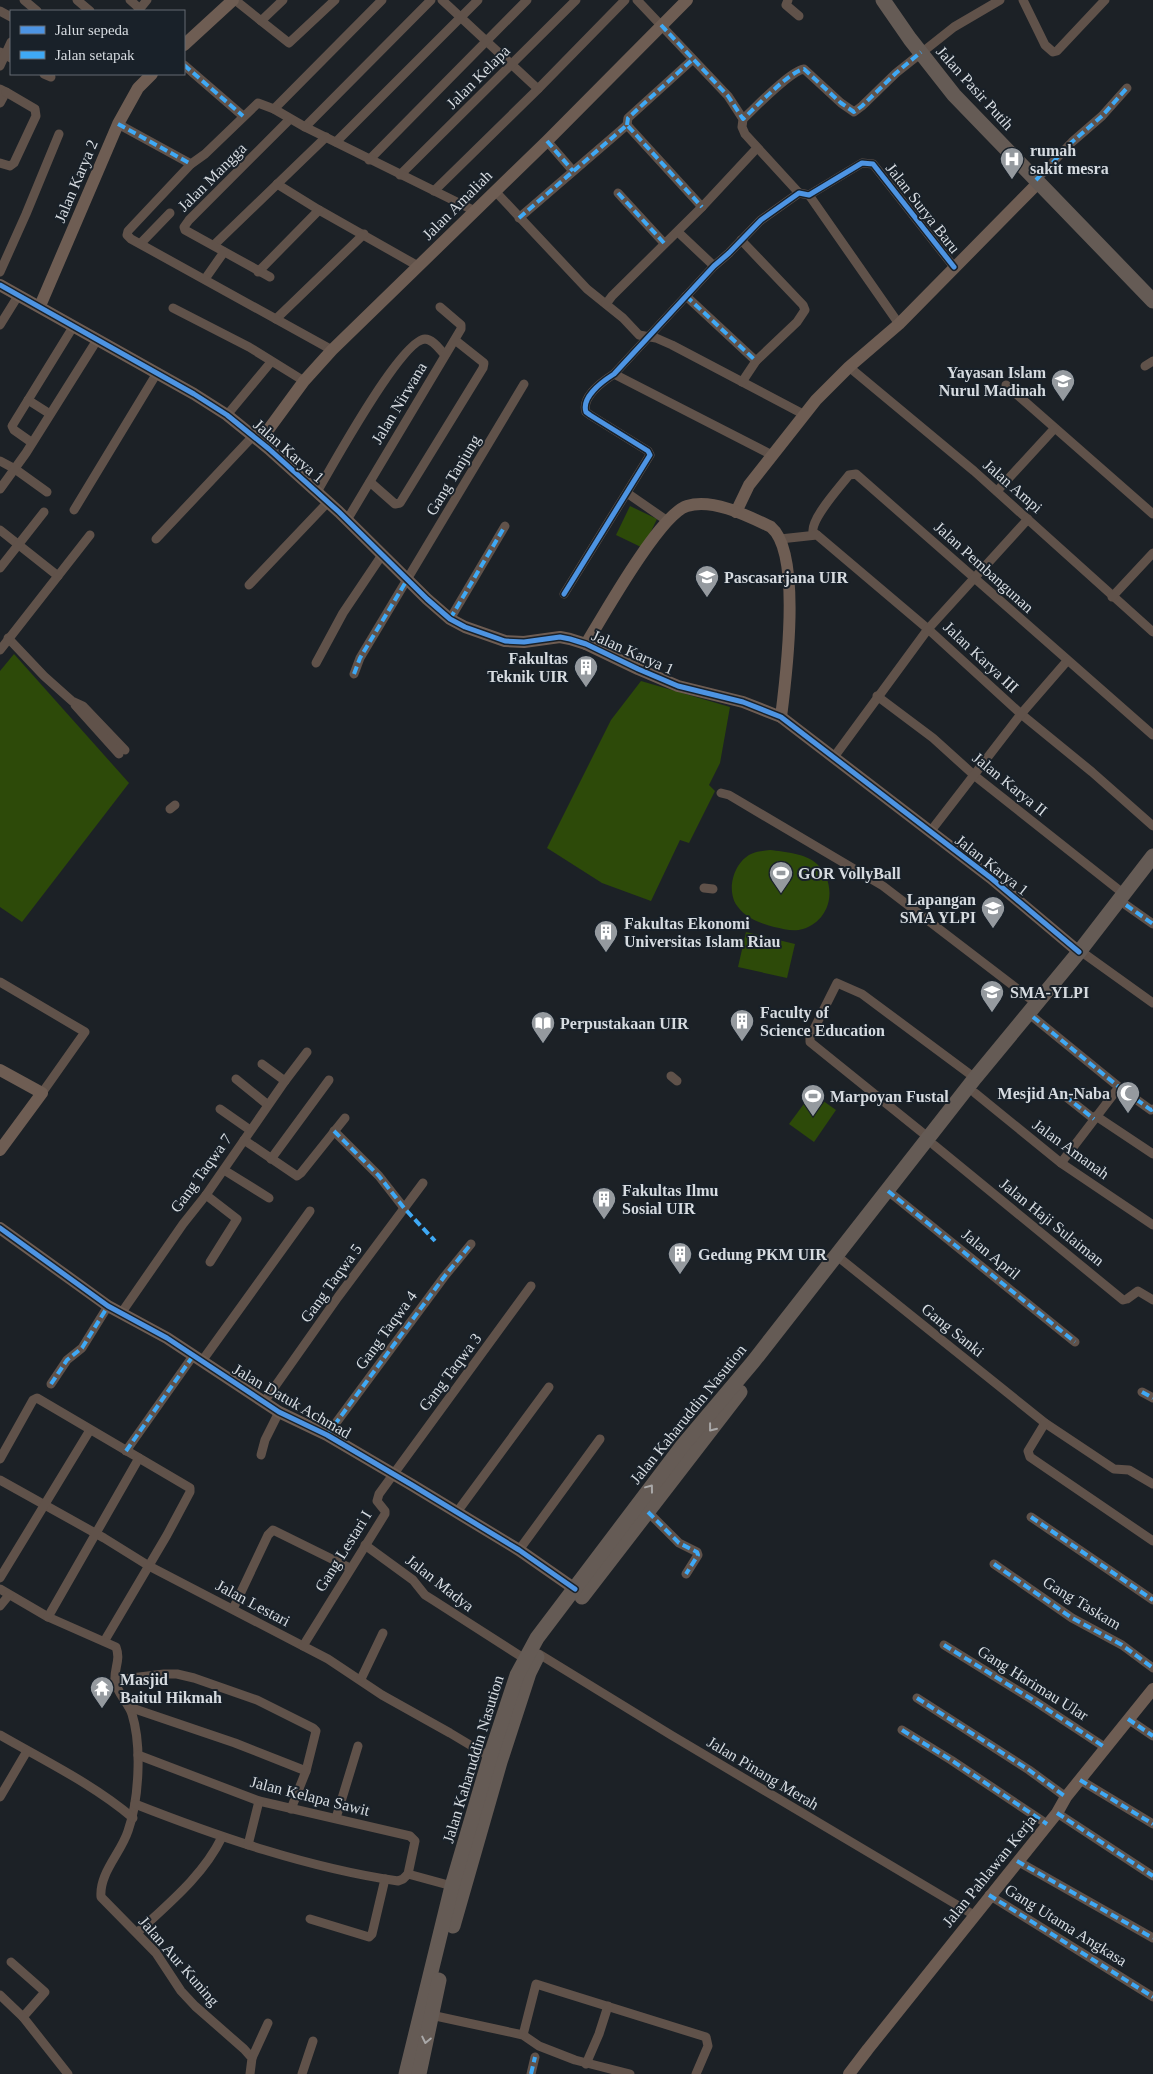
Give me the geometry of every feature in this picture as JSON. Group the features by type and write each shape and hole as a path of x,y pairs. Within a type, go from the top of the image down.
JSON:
{"highway":[{"name":"Jalan Pasir Putih","path":"888,2 921,52 954,94 1153,301"},
{"name":"Jalan Kaharuddin Nasution","path":"406,2074 441,1951 462,1890 529,1673 537,1638 575,1588 842,1260 931,1141 1125,899 1146,876 1153,856"},
{"name":"Jalan Kaharuddin Nasution","path":"419,2074 431,2015 452,1886 490,1757 517,1675 642,1508 683,1445 891,1193"}],"street":[{"path":"24,0 35,10"},
{"path":"77,0 89,10"},
{"path":"130,0 139,10 147,0"},
{"path":"185,44 234,0 289,43 334,0"},
{"path":"261,21 283,0"},
{"path":"274,109 382,0"},
{"path":"305,127 431,0"},
{"path":"442,0 538,90"},
{"path":"336,142 478,0"},
{"path":"369,160 527,0"},
{"name":"Jalan Kelapa","path":"400,174 576,0"},
{"path":"434,191 538,90 625,0"},
{"path":"637,0 728,96 743,119 742,127 744,134 799,193 808,194 899,324"},
{"name":"Jalan Amaliah","path":"256,439 332,350 547,141 687,0"},
{"path":"788,0 786,5 799,16"},
{"path":"743,119 780,85 804,69 841,103 854,112 896,72 921,52 954,27 1000,0"},
{"path":"1023,0 1045,45 1053,52 1105,0"},
{"path":"0,66 6,55"},
{"path":"519,218 627,125 628,118 692,60"},
{"path":"185,65 243,116"},
{"name":"Jalan Karya 2","path":"40,306 118,124 138,88 151,75"},
{"path":"1037,181 1072,142 1107,111 1127,88"},
{"path":"0,103 3,91 35,109 36,116 14,163 10,166 0,163"},
{"path":"332,350 129,238 126,233 191,164 205,154 258,103 274,109 369,160 475,211"},
{"name":"Jalan Mangga","path":"270,277 185,230 185,224 290,119"},
{"path":"118,124 191,164"},
{"path":"627,125 702,207"},
{"path":"0,272 59,134"},
{"path":"214,246 326,137"},
{"path":"547,141 574,171"},
{"path":"606,304 664,243 678,232 757,148"},
{"name":"Jalan Surya Baru","path":"808,194 862,163 873,164 954,267"},
{"name":"Jalan Surya Baru","path":"736,512 749,485 803,414 849,367 899,324 1037,181"},
{"path":"277,184 418,266"},
{"path":"495,191 587,289 623,318 639,335 647,338 656,338 672,345 803,414"},
{"path":"618,193 664,243"},
{"path":"564,594 647,461 650,453 590,415 585,408 593,392 602,382 614,374 714,266 761,220 799,193"},
{"path":"258,272 319,210"},
{"path":"141,243 170,213"},
{"path":"678,232 714,266"},
{"path":"276,319 364,234"},
{"path":"741,240 804,305 806,310 798,322 756,361 742,382"},
{"path":"205,279 224,252"},
{"name":"Jalan Karya 1","path":"0,285 157,373 227,415 328,502 450,619 465,627 505,641 524,642 560,637 586,644 678,686 743,702 781,717 991,878 1082,954"},
{"path":"0,325 18,296"},
{"path":"686,296 756,361"},
{"path":"370,482 395,504 400,503 483,368 484,363 455,340 461,330 461,325 440,307"},
{"path":"173,308 249,347 304,382"},
{"path":"31,442 14,430 12,426 72,327"},
{"path":"317,492 386,378 402,356 419,340 425,339 430,340 445,355"},
{"path":"0,489 15,469 97,340"},
{"name":"Jalan Nirwana","path":"347,520 455,340"},
{"path":"227,415 271,362"},
{"name":"Jalan Ampi","path":"849,367 997,491 1112,597 1153,632"},
{"path":"74,510 157,373"},
{"path":"614,374 772,455"},
{"name":"Gang Tanjung","path":"354,674 360,658 524,384"},
{"path":"1006,385 1153,514"},
{"path":"28,400 50,414"},
{"path":"997,491 1054,429"},
{"path":"156,539 256,439"},
{"path":"0,461 15,469 47,492"},
{"name":"Jalan Pembangunan","path":"817,535 814,532 813,526 849,474 853,473 1153,735"},
{"path":"626,493 666,520"},
{"path":"249,585 328,502"},
{"path":"586,644 621,586 666,520 686,506 713,505 736,512 771,527 784,548 789,602 788,650 781,717"},
{"path":"0,568 44,512"},
{"path":"834,757 928,629 1028,519"},
{"path":"450,619 505,526"},
{"path":"0,530 58,576"},
{"path":"0,650 90,535"},
{"path":"780,539 817,535"},
{"name":"Jalan Karya III","path":"817,535 928,629 1021,714 1092,772 1153,826"},
{"path":"1112,597 1153,553"},
{"path":"316,663 343,613 382,555"},
{"path":"8,638 44,676 72,701 82,706 122,752"},
{"path":"930,832 1021,714 1067,661"},
{"name":"Jalan Karya II","path":"877,696 933,738 975,776 1153,924"},
{"path":"721,793 729,795 883,886 1035,1011 1118,1089 1150,1110 1153,1109"},
{"path":"1082,954 1153,1003"},
{"path":"0,982 83,1030 85,1034 42,1093 2,1142"},
{"name":"Jalan Amanah","path":"931,1141 810,1042 810,1037 837,983 862,994 975,1086 1061,1162 1153,1224"},
{"name":"Gang Taqwa 7","path":"122,1312 285,1081 308,1052"},
{"path":"262,1064 285,1081"},
{"path":"0,1070 42,1093"},
{"path":"236,1079 268,1105"},
{"path":"271,1159 329,1080"},
{"path":"1061,1162 1118,1089"},
{"path":"1065,1096 1153,1154"},
{"path":"220,1109 250,1130"},
{"path":"244,1140 295,1176 299,1175 345,1118"},
{"path":"334,1131 379,1176 404,1208"},
{"name":"Jalan Haji Sulaiman","path":"931,1141 1123,1300 1128,1299 1138,1290 1153,1300"},
{"path":"224,1170 269,1198"},
{"name":"Gang Taqwa 5","path":"264,1402 338,1297 423,1183"},
{"name":"Jalan April","path":"891,1193 1075,1342"},
{"path":"206,1195 237,1219 210,1262"},
{"path":"126,1451 310,1211"},
{"name":"Jalan Datuk Achmad","path":"0,1228 108,1306 167,1338 279,1412 327,1435 520,1550 575,1588"},
{"name":"Gang Taqwa 4","path":"327,1435 444,1277 471,1244"},
{"name":"Gang Sanki","path":"842,1260 1045,1423 1114,1468 1129,1470 1153,1484"},
{"name":"Gang Taqwa 3","path":"392,1474 531,1286"},
{"path":"51,1384 67,1360 82,1348 108,1306"},
{"path":"457,1512 549,1386"},
{"path":"1142,1392 1153,1398"},
{"path":"0,1459 35,1399 189,1486 191,1490 105,1640"},
{"path":"261,1455 265,1440 279,1412"},
{"path":"1045,1423 1028,1451 1030,1457 1153,1541"},
{"path":"0,1578 90,1430"},
{"path":"520,1550 600,1439"},
{"path":"48,1617 139,1458"},
{"name":"Gang Lestari I","path":"303,1646 384,1514 385,1510 377,1502 377,1499 392,1474"},
{"name":"Jalan Lestari","path":"0,1480 96,1535 112,1542 149,1566 303,1646 490,1757"},
{"path":"642,1508 679,1543 698,1555 686,1574"},
{"path":"1031,1517 1153,1600"},
{"path":"233,1609 268,1535 273,1530 350,1568"},
{"name":"Jalan Madya","path":"365,1545 413,1580 433,1600 532,1656"},
{"name":"Gang Taskam","path":"994,1564 1072,1618 1122,1645 1153,1668"},
{"path":"0,1589 48,1617 105,1640 116,1647 118,1667 115,1680 122,1700 129,1707 235,1743 306,1771"},
{"path":"0,1606 9,1595"},
{"path":"361,1679 383,1634"},
{"name":"Gang Harimau Ular","path":"944,1645 1106,1748"},
{"name":"Jalan Pinang Merah","path":"532,1656 974,1915"},
{"path":"115,1680 177,1674 220,1686 257,1700 315,1729 306,1771 291,1809"},
{"name":"Jalan Pahlawan Kerja","path":"849,2074 989,1895 1057,1813 1066,1798 1153,1688"},
{"path":"917,1698 1029,1770 1066,1798"},
{"path":"129,1707 136,1731 138,1755 133,1818"},
{"path":"1128,1720 1153,1736"},
{"path":"902,1730 1047,1824"},
{"path":"0,1735 27,1751 48,1760 113,1801 133,1818"},
{"path":"336,1818 358,1746"},
{"path":"0,1797 27,1751"},
{"name":"Jalan Kelapa Sawit","path":"138,1755 260,1801 413,1838 415,1842 408,1874"},
{"path":"1080,1780 1153,1824"},
{"path":"248,1845 260,1801"},
{"path":"135,1804 248,1845 385,1879 400,1881 408,1874 452,1886"},
{"path":"1057,1813 1153,1876"},
{"name":"Jalan Aur Kuning","path":"133,1818 124,1842 102,1885 101,1897 156,1953 173,1980 190,2001 252,2058"},
{"path":"137,1933 178,1896 209,1862 222,1837"},
{"path":"1017,1861 1153,1938"},
{"path":"310,1919 369,1937 372,1934 385,1879"},
{"name":"Gang Utama Angkasa","path":"989,1895 1153,1997"},
{"path":"11,1962 45,1992 23,2017"},
{"path":"524,2034 536,1984 706,2036 708,2046 696,2074"},
{"path":"0,1995 23,2017 68,2074"},
{"path":"586,2064 600,2034 608,2006"},
{"path":"431,2015 524,2034 539,2046 586,2064 630,2074"},
{"path":"250,2074 252,2058 268,2023"},
{"path":"302,2074 313,2040"},
{"path":"532,2074 535,2058"}],"green space":[{"path":"630,506 657,519 643,548 616,535"},
{"path":"14,654 129,783 22,922 0,907 0,671"},
{"path":"641,681 730,707 720,763 709,785 715,791 689,843 680,840 651,901 602,883 547,848 611,720"},
{"name":"GOR VollyBall","path":"770,850 807,857 824,872 828,881 829,901 826,910 813,924 803,929 785,929 754,920 738,907 734,900 732,893 733,877 740,863 751,854"},
{"path":"746,932 795,944 787,978 738,967"},
{"name":"Marpoyan Fustal","path":"812,1093 836,1110 814,1142 789,1124"}],"marked path":[{"path":"661,25 728,96 743,119 790,76 804,69 841,103 854,112 921,52"},
{"path":"627,125 628,118 692,60"},
{"path":"185,66 243,116"},
{"path":"1036,180 1072,142 1102,116 1127,88"},
{"path":"118,124 191,164"},
{"path":"519,218 627,125 702,207"},
{"path":"547,141 573,171"},
{"path":"618,193 664,243"},
{"path":"686,296 756,361"},
{"path":"450,619 505,526"},
{"path":"354,674 360,658 407,580"},
{"path":"1126,905 1153,924"},
{"path":"1033,1017 1119,1087 1151,1110 1153,1109"},
{"path":"1065,1096 1094,1119"},
{"path":"334,1131 379,1176 404,1208 435,1241"},
{"path":"888,1191 1075,1342"},
{"path":"327,1435 444,1277 471,1244"},
{"path":"51,1384 67,1360 82,1348 108,1306"},
{"path":"126,1451 193,1356"},
{"path":"1142,1392 1153,1398"},
{"path":"648,1512 679,1543 697,1552 698,1555 686,1574"},
{"path":"1031,1517 1153,1600"},
{"path":"994,1564 1072,1618 1122,1645 1153,1668"},
{"path":"944,1645 1106,1748"},
{"path":"917,1698 1029,1770 1066,1797"},
{"path":"1128,1719 1153,1736"},
{"path":"902,1730 1047,1824"},
{"path":"1080,1780 1153,1824"},
{"path":"1057,1813 1153,1876"},
{"path":"1017,1861 1153,1938"},
{"path":"989,1895 1153,1997"},
{"path":"531,2074 535,2057"}],"cycle path":[{"path":"564,594 650,455 648,451 586,412 585,406 590,395 614,374 714,266 761,220 799,193 809,195 862,163 873,164 954,267"},
{"path":"0,285 194,394 227,415 269,449 339,512 427,599 450,619 465,627 505,641 524,642 560,637 570,639 586,644 678,686 743,702 781,717 991,878 1079,952"},
{"path":"0,1228 108,1306 167,1338 279,1412 327,1435 412,1485 519,1550 575,1589"}],"place":[{"name":"rumah sakit mesra","path":"1012,180"},
{"name":"Yayasan Islam Nurul Madinah","path":"1063,402"},
{"name":"Pascasarjana UIR","path":"707,598"},
{"name":"Fakultas Teknik UIR","path":"586,688"},
{"name":"GOR VollyBall","path":"781,894"},
{"name":"Lapangan SMA YLPI","path":"993,929"},
{"name":"Fakultas Ekonomi Universitas Islam Riau","path":"606,953"},
{"name":"SMA-YLPI","path":"992,1013"},
{"name":"Faculty of Science Education","path":"742,1042"},
{"name":"Perpustakaan UIR","path":"543,1044"},
{"name":"Mesjid An-Naba","path":"1128,1114"},
{"name":"Marpoyan Fustal","path":"813,1117"},
{"name":"Fakultas Ilmu Sosial UIR","path":"604,1220"},
{"name":"Gedung PKM UIR","path":"680,1275"},
{"name":"Masjid Baitul Hikmah","path":"102,1709"}]}
